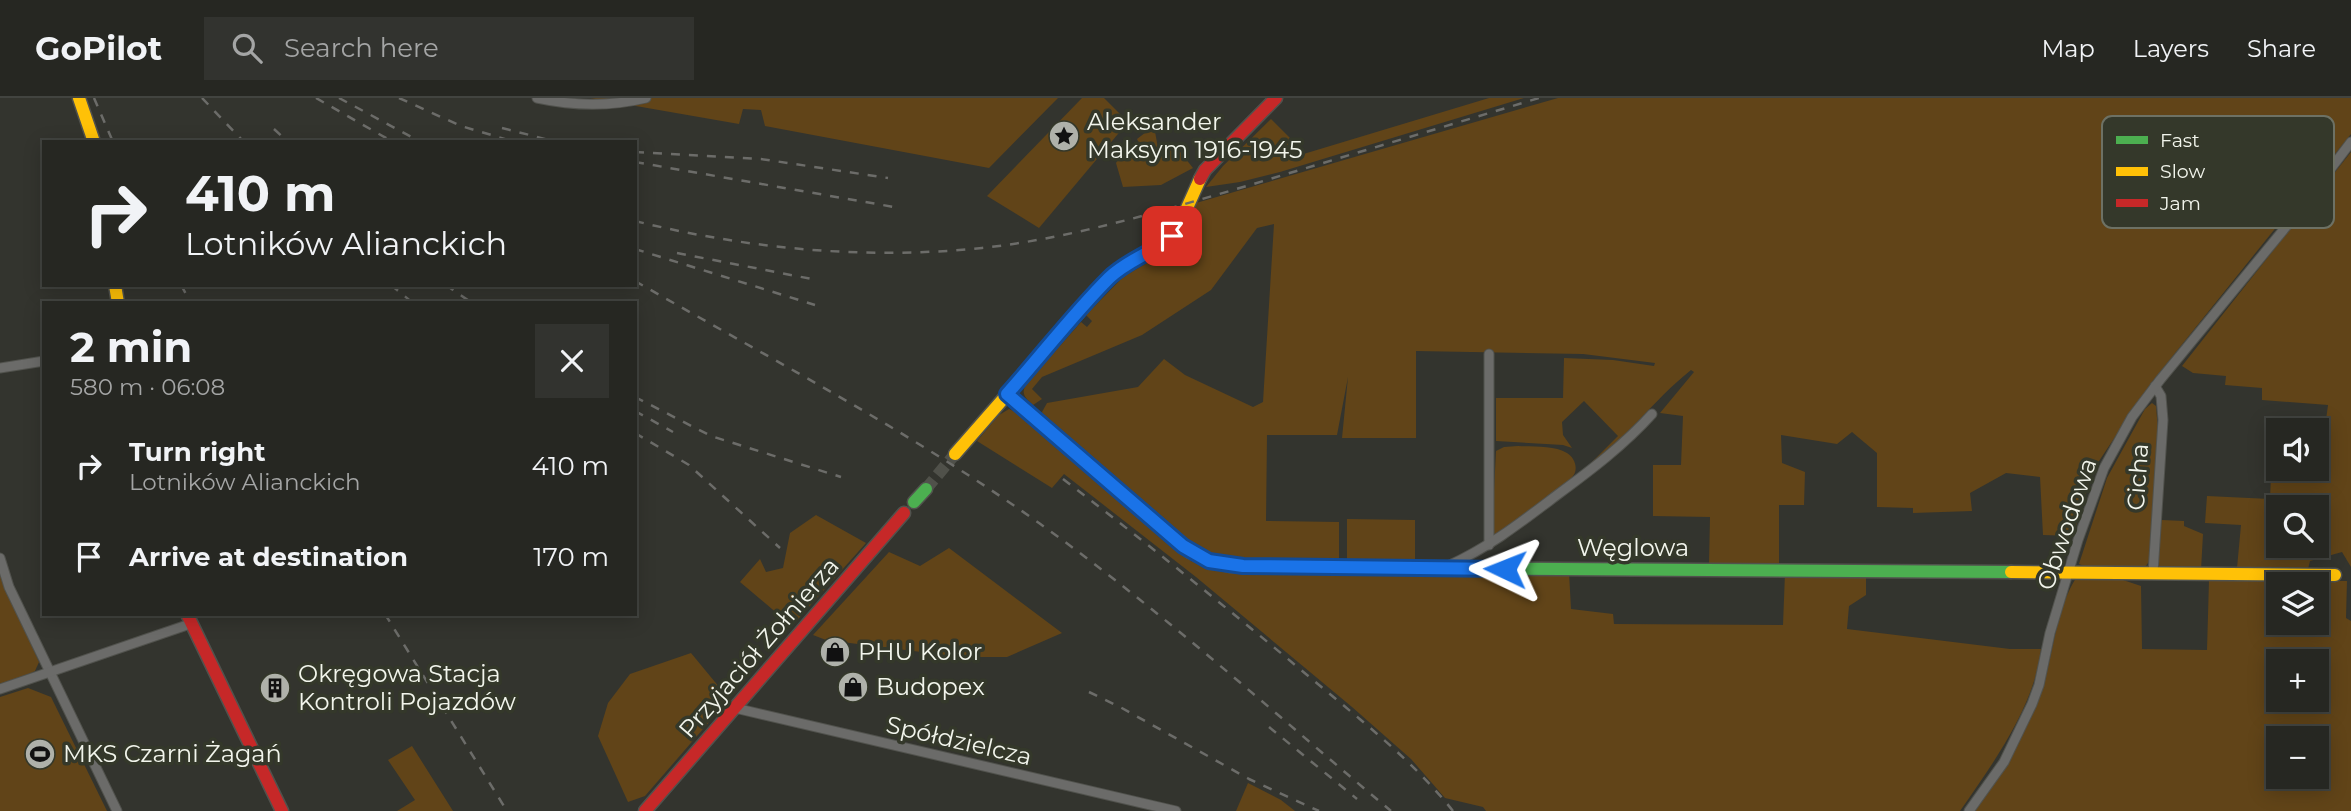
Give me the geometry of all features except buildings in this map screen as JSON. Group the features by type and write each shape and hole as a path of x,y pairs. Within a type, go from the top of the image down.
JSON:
{"street":[{"path":"79,98 94,140"},
{"path":"537,98 574,105 613,105 646,98"},
{"path":"955,454 1109,278 1172,236 1182,221 1205,170 1271,100"},
{"name":"Obwodowa","path":"2334,164 2351,142"},
{"name":"Obwodowa","path":"1969,811 2004,762 2032,704 2043,672 2050,633 2068,573 2104,468 2132,417 2155,386 2285,228"},
{"path":"1489,354 1489,545"},
{"path":"0,368 42,361"},
{"name":"Cicha","path":"2153,573 2164,420 2161,396 2155,386"},
{"name":"Węglowa","path":"1007,394 1183,546 1209,561 1243,566 1878,569 2068,573"},
{"path":"1443,568 1489,545 1602,460 1652,414"},
{"path":"914,502 926,489"},
{"name":"Przyjaciół Żołnierza","path":"645,811 904,513"},
{"path":"0,558 9,587 117,811"},
{"path":"2068,573 2335,575"},
{"path":"0,689 188,619 282,811"},
{"name":"Spółdzielcza","path":"734,708 1176,811"}],"shaded area":[{"path":"590,98 1058,98 989,168 765,126 761,110 743,109 739,124"},
{"path":"1082,98 1104,98 1128,122 1039,228 987,196"},
{"path":"1489,98 1524,98 1280,172 1206,187 1223,166 1271,119 1294,142 1287,159"},
{"path":"1558,98 2351,98 2351,134 2334,155 2334,116 2102,116 2102,228 2275,228 2151,383 2093,470 2073,536 2043,535 2040,477 2006,473 1970,493 1972,511 1913,513 1913,508 1877,507 1877,453 1852,432 1837,444 1781,435 1782,463 1805,472 1804,505 1779,505 1779,563 1709,564 1710,517 1653,516 1653,465 1681,465 1683,416 1660,413 1694,372 1691,370 1614,445 1585,469 1618,436 1584,401 1562,422 1563,435 1572,448 1563,445 1496,441 1496,398 1563,398 1564,358 1613,360 1654,366 1655,363 1583,354 1416,351 1416,438 1342,438 1348,377 1337,435 1267,435 1266,521 1339,522 1339,560 1229,562 1200,554 1043,421 1042,412 1047,403 1138,387 1164,359 1185,375 1253,407 1263,402 1274,224 1257,228 1211,290 1142,335 1042,377 1032,389 1042,399 1033,405 1024,393 1027,383 1081,322 1087,327 1092,321 1086,315 1123,277 1174,247 1186,229 1196,203"},
{"path":"1154,126 1158,148 1173,151 1177,148 1193,168 1161,185 1123,187 1116,163 1121,155 1146,157 1137,139"},
{"path":"2351,152 2351,567 2342,552 2329,556 2329,495 2270,495 2271,481 2329,481 2328,405 2262,400 2262,388 2225,385 2226,376 2193,373 2182,366 2291,228 2334,228 2334,174"},
{"path":"2152,403 2156,406 2158,430 2151,559 2145,567 2120,569 2079,564 2107,478 2145,409"},
{"path":"1009,409 1020,412 1191,561 1206,566 1569,572 1571,609 1613,614 1614,624 1783,625 1785,573 1866,573 1866,595 1849,606 1847,629 2010,649 2041,649 2037,670 2030,692 2010,734 1960,811 1486,811 1483,807 1445,798 1411,759 1352,707 1196,577 1064,474 1052,488 977,441 999,415"},
{"path":"1504,447 1562,450 1572,457 1576,470 1558,491 1496,537 1492,531 1496,451"},
{"path":"2207,496 2266,499 2266,558 2321,558 2310,561 2308,569 2237,568 2241,525 2205,523"},
{"path":"816,515 866,543 792,626 740,582 760,559 766,572 783,568 790,533"},
{"path":"1347,519 1415,520 1415,562 1347,562"},
{"path":"2162,520 2184,521 2184,526 2203,534 2201,570 2158,568"},
{"path":"949,548 1062,633 1007,657 961,657 826,640 813,635 889,552 920,566"},
{"path":"0,574 39,662 35,671 0,684"},
{"path":"2114,577 2141,586 2142,649 2207,650 2209,580 2266,580 2266,635 2329,635 2329,581 2347,581 2346,618 2351,621 2351,811 1975,811 2034,709 2070,589 2076,578"},
{"path":"691,653 729,699 645,796 628,802 598,736 608,703 630,674"},
{"name":"MKS Czarni Żagań","path":"28,688 51,697 107,811 0,811 0,697"},
{"path":"412,746 453,811 397,811 415,800 388,760"},
{"path":"1248,783 1281,800 1295,811 1236,811"}],"tunnel":[{"path":"926,489 955,454"}],"railway":[{"path":"94,98 112,140"},
{"path":"202,98 242,140"},
{"path":"316,98 390,140"},
{"path":"339,98 417,140"},
{"path":"399,98 461,126 508,140"},
{"path":"637,221 721,239 807,250 894,253 982,248 1050,238 1150,214 1539,98"},
{"path":"502,128 549,140"},
{"path":"274,129 286,140"},
{"path":"637,152 761,159 888,178"},
{"path":"637,162 894,207"},
{"path":"637,250 815,305"},
{"path":"677,253 817,280"},
{"path":"637,282 891,427 1039,523 1130,591 1391,811"},
{"path":"182,287 190,301"},
{"path":"393,287 411,301"},
{"path":"449,287 469,301"},
{"path":"637,398 711,436 841,477"},
{"path":"637,412 673,432"},
{"path":"637,434 689,465 780,548"},
{"path":"1063,479 1220,603 1368,726 1404,758 1453,811"},
{"path":"386,616 507,811"},
{"path":"1089,692 1249,779 1319,811"},
{"path":"1269,727 1357,799"}],"traffic: fast":[{"path":"914,502 926,489"},
{"path":"1421,568 2011,572"}],"traffic: slow":[{"path":"79,98 93,140"},
{"path":"955,454 1109,278 1173,234 1200,179"},
{"path":"115,287 118,301"},
{"path":"2011,572 2335,575"}],"traffic: jam":[{"path":"1200,179 1205,170 1276,98"},
{"path":"1007,394 1190,552 1209,561 1230,566 1421,568"},
{"path":"645,811 904,513"},
{"path":"188,616 282,811"}],"place":[{"name":"Aleksander Maksym 1916-1945","path":"1064,136"},
{"name":"PHU Kolor","path":"835,652"},
{"name":"Budopex","path":"853,687"},
{"name":"Okręgowa Stacja Kontroli Pojazdów","path":"275,688"},
{"name":"MKS Czarni Żagań","path":"40,754"}],"route":[{"path":"1172,236 1109,278 1007,394 1190,552 1209,561 1230,566 1505,569"}]}
